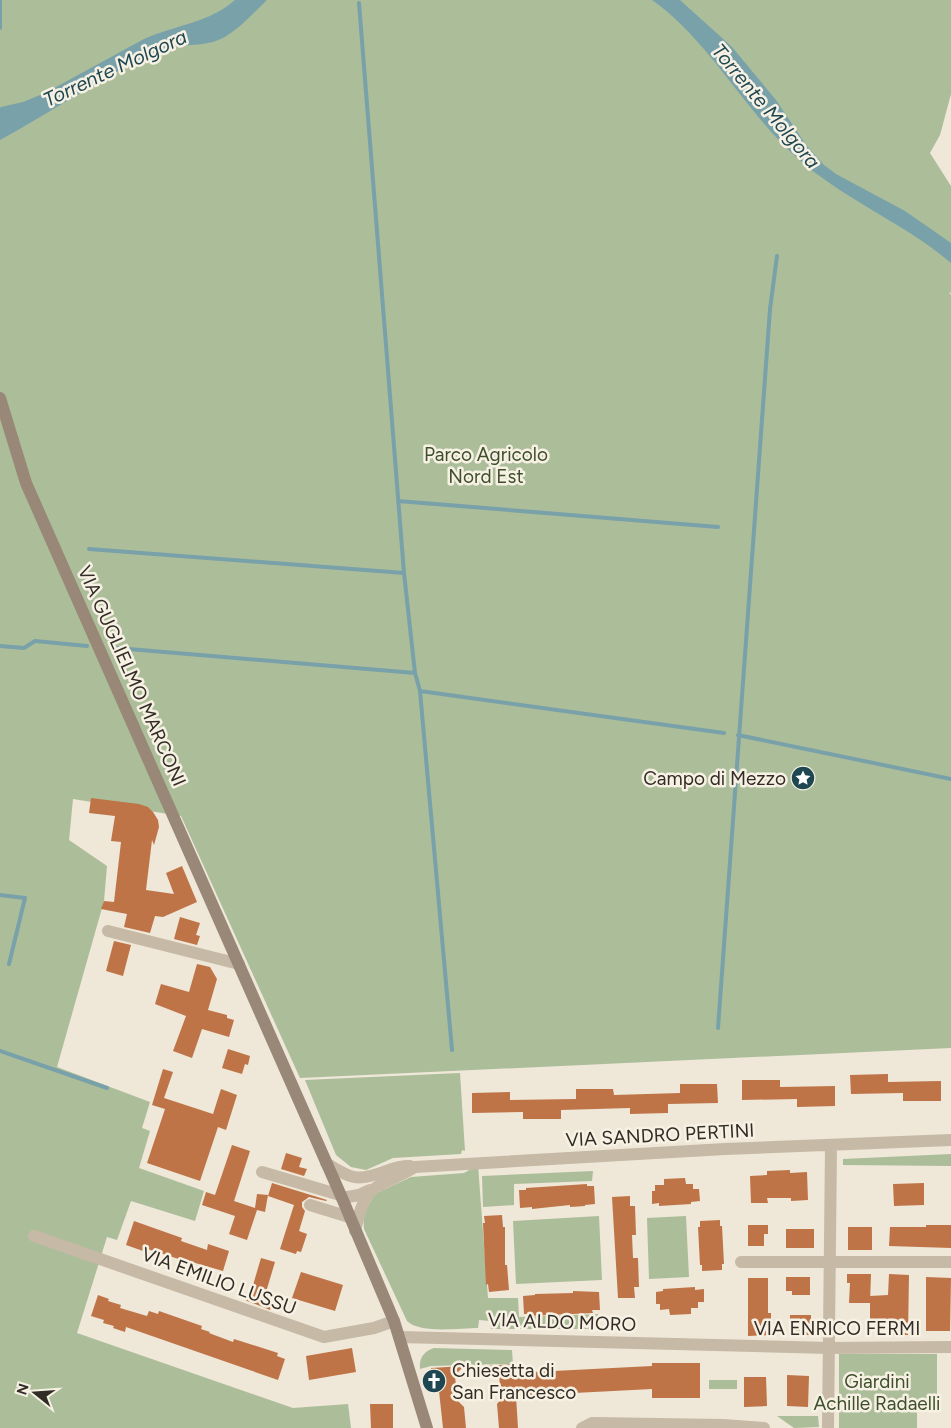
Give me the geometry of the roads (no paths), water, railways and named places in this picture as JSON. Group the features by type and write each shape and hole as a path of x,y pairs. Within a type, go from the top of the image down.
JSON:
{"street":[{"name":"VIA GUGLIELMO MARCONI","path":"0,398 26,483 341,1196 394,1321 427,1428"},
{"path":"108,931 239,964"},
{"name":"VIA SANDRO PERTINI","path":"341,1196 353,1183 373,1182 399,1166 725,1149 951,1140"},
{"path":"828,1428 831,1146"},
{"path":"326,1162 349,1176 373,1182 370,1192 362,1204 355,1231"},
{"path":"262,1172 341,1196"},
{"path":"310,1205 349,1217"},
{"name":"VIA EMILIO LUSSU","path":"34,1236 324,1337 374,1328 394,1321"},
{"path":"741,1262 951,1262"},
{"name":"VIA ALDO MORO","path":"400,1337 723,1345"},
{"name":"VIA ENRICO FERMI","path":"723,1345 829,1348 951,1347"},
{"path":"582,1428 592,1423 764,1428"}],"water":[{"name":"Torrente Molgora","path":"235,0 267,0 242,24 221,39 213,42 176,46 153,53 114,73 0,140 1,107 23,102 45,93 144,39 203,19 225,8"},
{"name":"Torrente Molgora","path":"652,0 680,0 732,47 776,100 806,145 824,165 836,174 905,211 951,243 951,263 913,235 832,185 795,156 759,118 691,34"}],"waterway":[{"path":"0,0 0,28"},
{"path":"359,3 404,573 415,673 420,691 452,1050"},
{"path":"718,1028 770,309 777,256"},
{"path":"398,501 718,527"},
{"path":"89,549 404,573"},
{"path":"0,646 24,648 35,641 87,646"},
{"path":"117,648 415,673"},
{"path":"420,691 724,733"},
{"path":"738,735 951,779"},
{"path":"0,895 25,898 9,964"},
{"path":"0,1051 107,1088"}],"place":[{"name":"Campo di Mezzo","path":"803,778"},
{"name":"Chiesetta di San Francesco","path":"434,1381"}],"park label":[{"name":"Parco Agricolo Nord Est","path":"486,465"},
{"name":"Giardini Achille Radaelli","path":"877,1392"}]}
